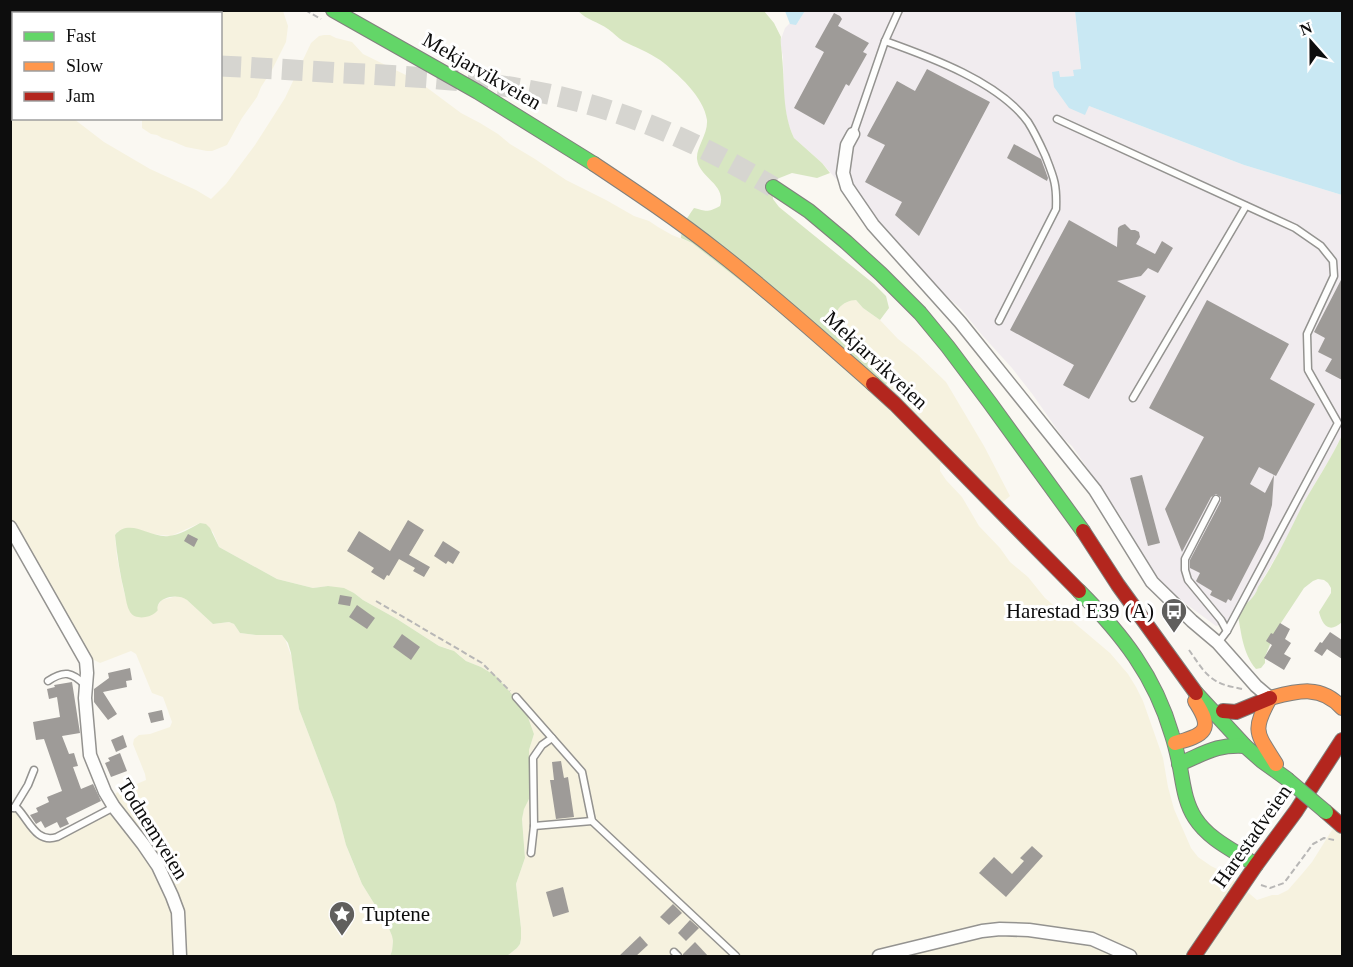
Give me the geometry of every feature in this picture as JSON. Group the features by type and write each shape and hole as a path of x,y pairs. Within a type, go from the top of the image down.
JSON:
{"main road":[{"name":"Mekjarvikveien","path":"329,16 478,92 583,156 673,218 763,288 895,404 1118,632 1134,652 1159,697 1175,743 1182,789 1189,809 1200,826 1256,864"},
{"path":"773,187 809,211 846,242 920,314 948,346 1091,542 1123,592 1190,686 1342,826"},
{"path":"1091,542 1124,578 1245,746 1262,761 1284,774"},
{"path":"1175,743 1200,735 1207,724 1190,686"},
{"path":"1221,715 1298,691 1316,692 1330,697 1336,700 1342,708"},
{"path":"1270,698 1259,718 1257,735 1284,774"},
{"name":"Harestadveien","path":"1194,957 1256,864 1296,811 1342,740"},
{"path":"1179,764 1215,748 1231,745 1245,746"}],"street":[{"path":"853,134 848,145 843,173 847,187 873,225 960,322 1095,490 1152,582 1218,643 1256,686 1270,698"},
{"name":"Todnemveien","path":"10,527 86,662 85,698 90,755 105,792 158,866 172,896 178,912 180,957"},
{"path":"879,957 971,933 1000,929 1029,930 1092,939 1130,957"}],"lane":[{"path":"853,134 885,41 899,10"},
{"path":"885,41 931,58 995,91 1027,121 1037,136 1055,180 1056,209 999,321"},
{"path":"1057,119 1295,228 1322,246 1333,261 1334,276 1307,334 1308,369 1338,423 1227,631 1218,643"},
{"path":"1133,398 1246,206"},
{"path":"1216,499 1185,559 1185,570 1188,580 1221,620 1227,631"},
{"path":"48,681 58,674 70,674 85,686"},
{"path":"516,697 582,772 592,821 736,957"},
{"path":"531,854 534,826 533,758 552,738"},
{"path":"34,770 28,785 12,808 20,810 37,833 49,839 114,807"},
{"path":"534,826 592,821"}],"path":[{"path":"305,10 329,16"},
{"path":"376,601 482,663 516,697"},
{"path":"1189,650 1215,681 1245,689"},
{"path":"1247,879 1270,888 1284,882 1313,844 1324,838 1340,842"}],"shaded area":[{"path":"283,11 288,26 286,42 272,70 227,145 207,151 186,147 151,134 142,128 142,120 222,120 222,12 38,12"},
{"path":"805,11 1075,11 1081,70 1074,76 1060,77 1052,72 1089,106 1244,165 1342,195 1342,435 1256,593 1226,623 1216,626 1182,601 1158,579 1119,514 1072,446 1063,438 1012,368 961,309 933,284 872,214 794,138 784,102 783,57 780,42 785,28 790,23 798,22"},
{"path":"330,35 352,42 363,54 418,81 461,113 498,134 566,180 692,243 887,383 877,358 841,324 837,314 838,309 851,300 856,300 880,320 946,382 984,446 1010,496 998,506 943,462 940,465 940,471 946,480 962,497 979,526 1010,562 1028,577 1045,598 1110,653 1136,687 1163,758 1174,809 1191,848 1198,857 1225,873 1257,900 1278,895 1288,890 1312,862 1342,818 1342,956 507,956 517,948 521,939 516,884 525,858 522,819 529,799 529,750 534,734 525,709 496,676 466,661 449,649 439,646 354,593 328,586 313,588 277,579 219,547 213,532 200,523 171,536 118,531 115,535 117,557 130,612 158,605 162,600 182,596 213,624 229,622 234,624 240,633 282,635 292,658 299,709 335,803 346,845 362,884 392,936 390,956 11,956 11,810 18,811 36,838 47,842 62,837 102,815 115,798 116,793 146,780 133,744 134,739 139,735 170,727 172,722 163,697 152,693 136,654 131,651 100,663 90,658 11,518 10,95 12,92 12,120 75,120 104,142 150,169 211,199 226,184 255,145 285,98 311,43 319,36"}],"green space":[{"path":"578,11 764,11 774,23 781,37 785,98 790,128 794,138 830,173 817,178 792,173 772,181 773,199 779,207 886,296 889,308 880,320 856,300 843,305 837,313 843,326 878,359 887,383 883,388 816,340 692,243 681,238 683,225 694,208 707,211 720,206 720,192 702,171 697,159 707,125 705,111 689,86 660,60 623,41"},
{"path":"1342,435 1342,622 1331,628 1325,625 1319,612 1331,593 1331,588 1324,580 1313,581 1304,588 1275,632 1265,657 1265,663 1261,668 1256,669 1245,649 1237,610 1255,594"},
{"path":"200,523 210,528 219,547 277,579 313,588 328,586 344,588 354,593 439,646 454,651 466,661 496,676 525,709 534,734 529,750 529,799 522,819 525,858 516,884 521,939 517,948 507,956 390,956 392,936 362,884 346,845 335,803 299,709 291,653 282,635 240,633 234,624 229,622 213,624 187,600 180,597 163,600 152,615 139,617 132,615 127,604 115,535 121,530 134,528 155,535 169,536 181,533"}],"water":[{"path":"785,11 805,11 796,25 790,24"},
{"path":"1075,11 1342,11 1342,195 1244,165 1089,106 1085,115 1069,108 1054,87 1052,72 1059,71 1060,77 1074,76 1073,70 1081,69"}],"building":[{"path":"834,13 842,19 838,26 869,43 863,52 867,54 849,86 846,84 824,125 794,108 824,52 815,47"},
{"path":"927,69 990,102 919,236 895,215 902,202 865,182 885,145 867,136 897,81 915,91"},
{"path":"1014,144 1041,159 1047,181 1007,158"},
{"path":"1069,220 1117,247 1118,228 1125,224 1131,230 1139,232 1140,237 1136,244 1155,254 1162,241 1173,248 1158,273 1148,268 1141,276 1117,281 1146,296 1089,399 1063,385 1074,365 1010,330"},
{"path":"1342,278 1342,380 1325,371 1332,359 1318,352 1325,338 1314,332"},
{"path":"1207,300 1289,344 1270,379 1315,404 1276,476 1274,475 1272,505 1263,539 1231,601 1228,599 1226,603 1210,595 1212,591 1196,581 1200,573 1190,568 1190,560 1221,497 1216,494 1211,497 1182,552 1165,509 1204,437 1149,408","holes":["1259,467 1274,475 1265,493 1250,484"]},
{"path":"1142,475 1160,543 1148,546 1130,478"},
{"path":"408,520 424,530 409,555 430,567 424,577 413,571 415,568 399,559 384,580 371,572 374,568 347,551 359,531 390,551"},
{"path":"188,534 198,539 194,547 184,541"},
{"path":"443,541 460,552 453,564 448,561 446,564 434,556"},
{"path":"340,595 352,597 350,606 338,604"},
{"path":"357,605 375,618 367,629 349,617"},
{"path":"1280,623 1290,629 1285,639 1291,643 1284,654 1291,658 1284,670 1264,658 1272,645 1266,641"},
{"path":"1330,632 1342,640 1342,659 1327,649 1322,656 1314,651"},
{"path":"402,634 420,647 411,660 393,647"},
{"path":"130,668 132,680 126,681 127,687 103,692 117,714 108,720 94,702 94,689 109,678 108,673"},
{"path":"72,682 80,733 62,736 69,754 74,753 78,766 73,767 81,789 93,784 101,801 66,818 69,824 60,828 57,822 45,828 41,821 36,824 30,815 38,812 36,808 49,802 47,797 62,791 44,739 36,740 33,722 60,717 57,697 49,699 47,689 55,687 54,685"},
{"path":"162,710 164,720 151,723 148,713"},
{"path":"123,735 127,747 116,752 111,740"},
{"path":"120,753 127,771 111,777 105,763 110,761 108,758"},
{"path":"561,761 564,778 568,777 574,817 556,819 550,780 554,780 552,762"},
{"path":"1032,846 1043,856 1006,897 979,873 994,857 1012,874 1024,861 1020,858"},
{"path":"563,887 569,912 553,917 546,892"},
{"path":"673,904 682,913 669,925 660,917"},
{"path":"690,920 699,928 686,941 678,933"},
{"path":"640,936 648,945 635,957 618,957"},
{"path":"695,942 709,957 683,957 683,954"}],"tunnel":[{"path":"222,66 443,79 544,93 596,106 649,124 724,159 773,187"}],"traffic: fast":[{"path":"333,10 478,92 594,164"},
{"path":"773,187 809,211 846,242 920,313 990,403 1083,531"},
{"path":"1079,591 1123,640 1156,694 1173,738 1186,798 1195,818 1207,833 1256,865"},
{"path":"1196,693 1245,746 1287,779"},
{"path":"1179,764 1218,748 1245,746"},
{"path":"1287,779 1326,812"}],"traffic: slow":[{"path":"594,164 717,251 873,384"},
{"path":"1270,698 1290,693 1317,692 1334,700 1342,708"},
{"path":"1270,698 1260,718 1259,732 1276,764"},
{"path":"1175,743 1200,734 1203,730 1204,719 1195,701"}],"traffic: jam":[{"path":"873,384 1079,591"},
{"path":"1083,531 1118,585 1196,693"},
{"path":"1223,711 1236,712 1270,698"},
{"path":"1194,956 1296,811 1342,740"},
{"path":"1326,812 1342,826"}],"place":[{"name":"Harestad E39 (A)","path":"1174,634"},
{"name":"Tuptene","path":"342,937"}]}
